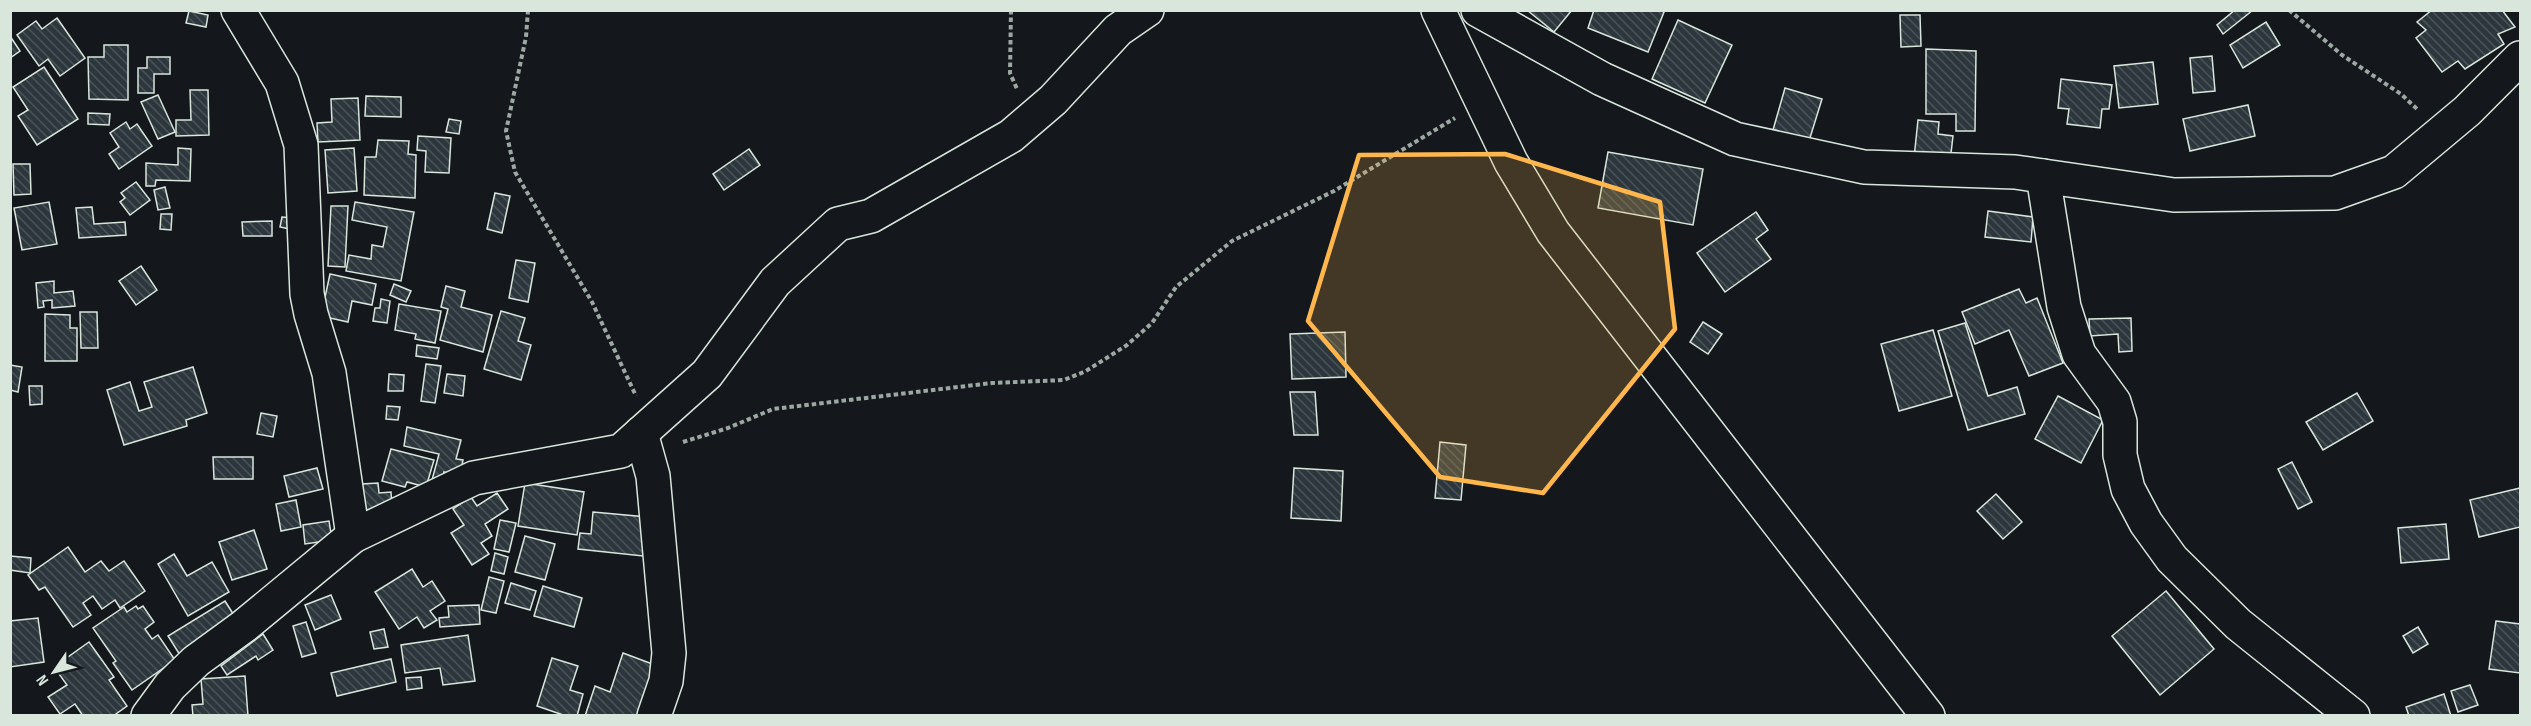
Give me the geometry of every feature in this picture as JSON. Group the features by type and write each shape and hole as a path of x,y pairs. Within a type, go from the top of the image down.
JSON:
{"street":[{"path":"238,10 282,83 301,145 307,294 329,373 353,536"},
{"path":"148,716 170,686 196,661 244,626 353,536 474,478 621,451 646,437 707,374 775,282 838,224 871,216 1011,136 1053,100 1118,30 1147,10"},
{"path":"1438,10 1511,162 1553,232 1913,710"},
{"path":"1478,10 1602,79 1734,139 1864,167 2015,172 2174,195 2335,193 2394,172 2468,111 2520,58"},
{"path":"2043,176 2064,307 2079,354 2115,402 2120,422 2120,455 2128,489 2146,523 2172,559 2238,624 2353,716"},
{"path":"646,437 653,476 669,653 666,681 654,716"}],"path":[{"path":"528,10 526,38 506,131 515,172 591,302 646,437 728,428 773,409 992,383 1064,380 1086,371 1127,345 1152,324 1176,287 1232,241 1334,190 1481,102"},
{"path":"1011,10 1010,73 1029,120"},
{"path":"2289,10 2342,54 2401,94 2441,133"}],"highlighted area":[{"path":"1505,154 1660,202 1675,329 1543,493 1440,477 1308,321 1359,155"}],"building":[{"path":"1527,10 1572,10 1554,32"},
{"path":"1594,10 1660,10 1664,12 1648,52 1588,28"},
{"path":"2235,10 2253,10 2223,34 2217,25"},
{"path":"2432,10 2502,10 2515,27 2498,34 2504,44 2465,69 2458,61 2442,72 2416,38 2426,30 2417,22"},
{"path":"189,11 208,15 206,27 186,23"},
{"path":"1900,15 1920,15 1921,46 1901,47"},
{"path":"57,18 85,58 60,76 48,59 39,66 17,35 36,21 42,29"},
{"path":"1678,20 1732,45 1705,103 1652,79"},
{"path":"2266,22 2280,45 2243,68 2230,45"},
{"path":"10,36 20,51 10,58"},
{"path":"104,45 128,45 128,100 89,99 88,57 104,57"},
{"path":"1926,49 1976,51 1975,131 1956,131 1956,114 1926,114"},
{"path":"2212,56 2215,91 2193,93 2190,58"},
{"path":"147,57 170,57 170,74 154,74 154,93 138,93 138,68 147,68"},
{"path":"2153,62 2158,104 2119,108 2114,66"},
{"path":"44,67 78,119 37,145 18,116 28,110 13,87"},
{"path":"2061,79 2112,85 2109,109 2102,109 2100,128 2067,124 2069,109 2058,108"},
{"path":"1785,88 1822,99 1809,141 1773,130"},
{"path":"190,90 208,90 209,135 176,136 176,120 191,120"},
{"path":"158,95 175,132 158,139 141,102"},
{"path":"366,96 401,97 401,117 365,116"},
{"path":"358,98 360,140 318,142 317,123 332,122 331,99"},
{"path":"2248,105 2255,136 2190,151 2183,119"},
{"path":"88,113 110,114 109,125 88,124"},
{"path":"449,119 461,121 459,134 446,132"},
{"path":"1918,120 1939,122 1938,134 1953,136 1950,162 1914,158"},
{"path":"126,122 130,129 137,124 152,146 119,169 109,154 119,147 110,133"},
{"path":"418,136 451,138 449,173 425,172 426,151 417,150"},
{"path":"378,140 409,141 408,154 416,155 415,198 364,195 365,157 376,157"},
{"path":"178,148 191,149 190,181 156,180 155,186 146,186 146,163 178,165"},
{"path":"354,148 357,191 328,193 325,150"},
{"path":"749,149 760,165 724,190 713,174"},
{"path":"1608,152 1703,169 1693,225 1598,208"},
{"path":"13,164 30,164 31,194 14,195"},
{"path":"136,182 150,200 130,215 120,202 125,198 121,193"},
{"path":"165,187 170,208 158,210 154,190"},
{"path":"495,193 510,196 502,233 487,229"},
{"path":"49,202 57,244 22,250 14,208"},
{"path":"355,202 414,212 401,281 346,271 349,255 371,259 372,245 383,247 387,227 352,220"},
{"path":"331,206 348,206 345,267 328,266"},
{"path":"92,207 94,224 125,222 126,235 79,238 76,208"},
{"path":"1988,211 2033,217 2031,242 1985,237"},
{"path":"1756,212 1768,230 1756,239 1771,259 1725,292 1697,253"},
{"path":"161,214 172,214 171,230 160,229"},
{"path":"282,217 292,218 290,229 280,227"},
{"path":"272,221 272,236 243,236 242,222"},
{"path":"516,260 535,263 528,302 509,298"},
{"path":"141,266 157,290 136,305 119,281"},
{"path":"330,274 376,284 372,305 352,301 348,322 321,316"},
{"path":"54,281 54,293 73,291 75,306 52,308 52,300 43,301 44,307 38,308 36,283"},
{"path":"394,284 411,291 406,302 390,295"},
{"path":"446,286 465,291 461,307 492,315 483,352 440,340 448,309 441,307"},
{"path":"2019,289 2026,303 2037,298 2063,363 2029,376 2009,330 1975,344 1962,312"},
{"path":"381,299 390,301 387,323 373,321 375,308 380,308"},
{"path":"399,304 441,311 435,343 415,339 416,334 395,330"},
{"path":"501,311 525,318 518,341 531,345 521,380 484,369"},
{"path":"80,312 97,312 98,348 81,348"},
{"path":"45,314 70,315 70,328 77,328 77,361 45,361"},
{"path":"2131,318 2132,351 2119,352 2118,334 2090,336 2089,319"},
{"path":"1703,322 1722,334 1708,354 1690,342"},
{"path":"1965,323 1988,396 2017,387 2025,414 1968,430 1938,331"},
{"path":"1933,330 1952,396 1899,411 1881,344"},
{"path":"1345,332 1346,377 1292,379 1290,334"},
{"path":"417,345 439,348 437,359 416,356"},
{"path":"426,364 441,366 435,403 421,401"},
{"path":"10,365 22,367 18,392 10,390"},
{"path":"193,367 207,413 186,420 187,426 124,445 107,390 130,382 139,411 152,407 144,382"},
{"path":"389,374 404,375 403,391 388,391"},
{"path":"447,374 465,376 463,396 444,393"},
{"path":"29,386 42,386 42,404 30,405"},
{"path":"1290,392 1315,392 1318,435 1294,435"},
{"path":"2357,393 2373,421 2323,450 2306,422"},
{"path":"2058,396 2103,420 2081,463 2035,439"},
{"path":"387,406 400,407 398,420 386,419"},
{"path":"261,413 277,416 273,437 257,434"},
{"path":"407,427 461,440 456,459 463,460 460,476 444,472 442,483 432,480 439,454 404,446"},
{"path":"1440,442 1466,445 1461,500 1435,498"},
{"path":"391,449 434,460 426,487 407,482 405,487 382,481"},
{"path":"213,457 253,457 253,479 214,479"},
{"path":"2292,462 2312,502 2298,509 2278,469"},
{"path":"317,468 323,489 289,497 284,476"},
{"path":"1294,468 1343,471 1341,521 1291,518"},
{"path":"378,483 379,493 391,492 392,507 365,510 362,484"},
{"path":"525,483 584,492 577,535 518,526"},
{"path":"2520,488 2520,527 2479,537 2470,500"},
{"path":"497,493 508,509 485,524 492,536 481,543 489,554 472,565 451,533 464,525 453,509 471,497 477,506"},
{"path":"1996,494 2022,522 2003,539 1977,511"},
{"path":"296,500 301,527 281,531 276,504"},
{"path":"593,512 647,517 643,556 578,549 580,533 591,534"},
{"path":"500,520 516,523 509,552 494,549"},
{"path":"329,521 332,540 305,544 303,525"},
{"path":"2446,524 2449,559 2401,563 2398,528"},
{"path":"254,530 267,569 232,580 219,542"},
{"path":"525,536 555,544 545,580 515,572"},
{"path":"68,547 85,572 101,561 109,571 124,561 145,591 120,608 115,600 102,609 93,596 83,603 91,615 73,627 45,587 39,590 28,575"},
{"path":"495,553 508,557 504,574 491,571"},
{"path":"174,554 187,576 212,562 229,592 188,616 158,564"},
{"path":"10,556 31,558 30,573 10,570"},
{"path":"412,569 423,587 432,581 445,601 430,611 437,620 424,628 417,617 399,629 375,592"},
{"path":"489,577 504,581 496,613 481,610"},
{"path":"511,583 536,591 530,610 505,603"},
{"path":"543,586 582,598 574,627 534,616"},
{"path":"2166,591 2214,649 2160,695 2112,636"},
{"path":"331,595 341,619 315,630 305,605"},
{"path":"225,601 237,620 180,655 168,636"},
{"path":"479,605 480,624 440,627 439,618 449,617 448,606"},
{"path":"136,606 138,609 143,606 154,622 145,629 152,639 158,635 175,660 132,690 113,663 116,661 93,628 124,607 127,612"},
{"path":"38,618 44,662 10,667 10,621"},
{"path":"2496,621 2520,624 2520,673 2489,669"},
{"path":"306,622 316,653 302,657 293,626"},
{"path":"2418,627 2428,644 2413,653 2403,636"},
{"path":"384,629 388,647 374,649 370,632"},
{"path":"263,634 273,650 258,660 256,656 227,675 221,666"},
{"path":"468,635 475,681 443,685 440,668 405,673 401,645"},
{"path":"89,642 114,677 109,680 127,706 113,716 83,716 75,704 60,714 48,697 67,685 54,667"},
{"path":"623,653 663,668 646,716 585,716 595,686 610,692"},
{"path":"552,658 578,666 570,690 583,694 577,716 566,716 537,706"},
{"path":"391,659 396,682 337,696 331,673"},
{"path":"245,676 248,716 193,716 192,705 203,704 201,679"},
{"path":"421,677 422,688 407,690 406,678"},
{"path":"2470,685 2478,705 2458,712 2451,691"},
{"path":"2444,694 2451,716 2409,716 2406,707"}]}
